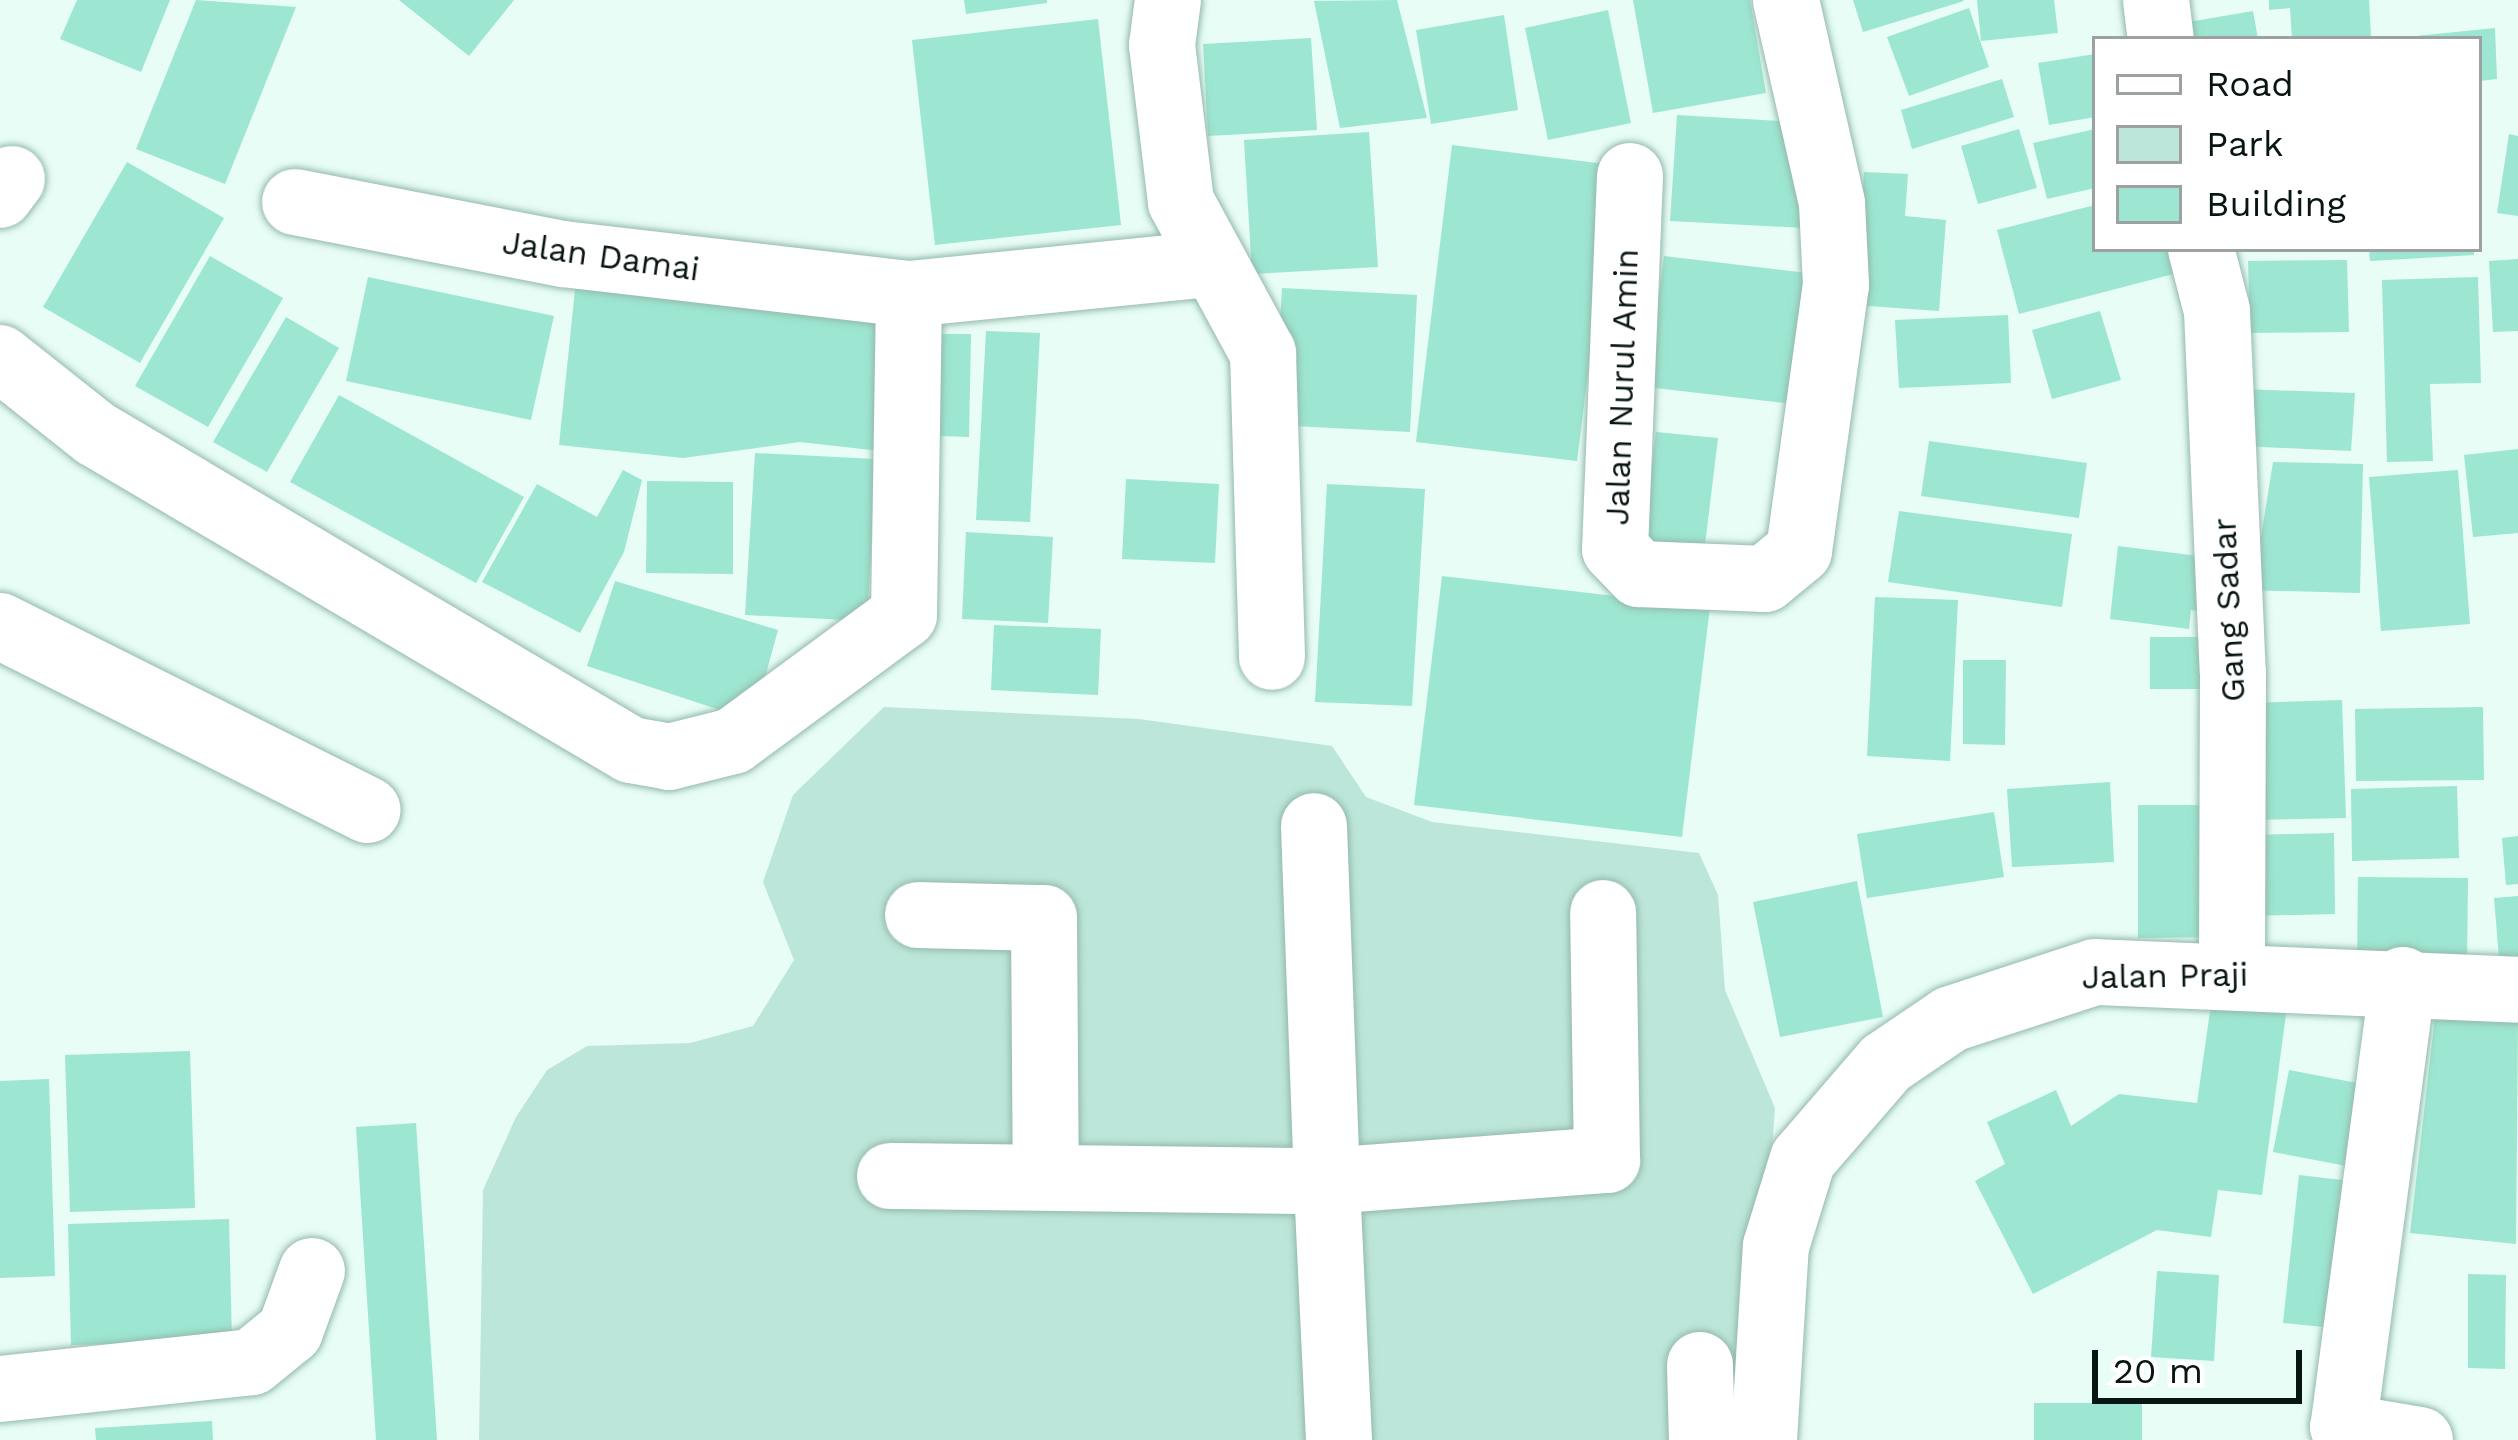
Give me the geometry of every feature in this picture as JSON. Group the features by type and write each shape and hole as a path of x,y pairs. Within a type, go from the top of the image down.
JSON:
{"street":[{"path":"1168,0 1171,154 1211,264 1254,321 1263,353 1271,657"},
{"name":"Jalan Nurul Amin","path":"1630,176 1615,549 1639,574 1765,579 1798,551 1836,286 1829,182 1786,0"},
{"path":"2156,0 2161,36"},
{"name":"Jalan Damai","path":"296,202 563,254 909,294 1211,264"},
{"name":"Gang Sadar","path":"2202,252 2217,310 2232,649 2232,973"},
{"path":"0,358 96,434 631,750 669,757 733,741 904,615 909,294"},
{"path":"0,626 367,810"},
{"path":"1314,826 1339,1440"},
{"path":"890,1176 1046,1174 1327,1181 1607,1160 1603,913"},
{"path":"918,915 1044,918 1046,1174"},
{"name":"Jalan Praji","path":"1764,1440 1776,1246 1803,1159 1846,1102 1951,1019 2023,988 2095,972 2402,980 2518,990"},
{"path":"2402,980 2343,1427 2420,1440"},
{"path":"0,1389 251,1362 290,1331 312,1271"},
{"path":"1700,1365 1702,1440"}],"green space":[{"path":"884,707 1139,719 1332,746 1366,797 1432,822 1699,853 1718,895 1725,990 1775,1108 1750,1440 479,1440 483,1190 516,1117 547,1070 587,1046 690,1043 753,1026 794,960 763,882 793,795"}],"building":[{"path":"77,0 170,0 141,72 60,39"},
{"path":"196,0 296,7 225,184 136,149"},
{"path":"399,0 514,0 469,56"},
{"path":"964,0 1047,0 1047,3 966,14"},
{"path":"1397,0 1427,118 1340,128 1314,1"},
{"path":"1633,0 1750,0 1766,93 1653,113"},
{"path":"1853,0 1963,0 1964,1 1863,32"},
{"path":"1977,0 2054,0 2058,33 1981,41"},
{"path":"2269,0 2369,0 2371,36 2292,36 2290,8 2269,10"},
{"path":"1969,8 1989,67 1909,96 1887,37"},
{"path":"1608,10 1631,123 1548,140 1525,28"},
{"path":"2253,11 2257,36 2173,36 2171,25"},
{"path":"1504,15 1518,110 1431,124 1416,30"},
{"path":"1098,19 1121,225 935,245 912,40"},
{"path":"2495,28 2497,79 2482,81 2482,36 2416,36"},
{"path":"1311,38 1317,130 1208,136 1203,44"},
{"path":"2092,54 2092,118 2049,125 2038,63"},
{"path":"2002,79 2014,117 1912,149 1901,110"},
{"path":"1677,115 1812,123 1805,228 1670,221"},
{"path":"2019,129 2037,188 1978,204 1961,146"},
{"path":"2092,130 2092,189 2047,199 2033,143"},
{"path":"1369,132 1378,267 1252,274 1244,140"},
{"path":"2509,134 2518,136 2518,216 2497,213"},
{"path":"1452,145 1614,165 1577,461 1416,442"},
{"path":"127,162 224,218 140,363 43,307"},
{"path":"1864,172 1908,174 1905,216 1946,220 1939,311 1854,305"},
{"path":"2092,206 2092,252 2180,252 2185,271 2019,314 1997,230"},
{"path":"2369,252 2474,252 2474,255 2370,261"},
{"path":"210,256 283,298 208,427 135,386"},
{"path":"1664,256 1825,275 1809,406 1647,387"},
{"path":"2518,259 2518,331 2493,332 2489,261"},
{"path":"2347,260 2349,332 2250,333 2248,261"},
{"path":"577,270 897,311 880,451 800,442 683,458 559,445"},
{"path":"368,277 554,316 531,420 346,381"},
{"path":"2478,277 2481,383 2430,384 2433,461 2387,462 2382,280"},
{"path":"1282,288 1417,295 1410,432 1274,425"},
{"path":"2100,311 2121,380 2052,399 2032,330"},
{"path":"2008,315 2011,383 1899,388 1895,320"},
{"path":"286,317 339,348 267,472 213,442"},
{"path":"986,331 1040,333 1030,522 976,520"},
{"path":"941,334 971,334 969,437 939,436"},
{"path":"2240,389 2355,393 2351,451 2238,446"},
{"path":"339,395 524,497 476,583 290,482"},
{"path":"1656,432 1718,438 1704,553 1642,546"},
{"path":"1929,441 2087,463 2079,518 1921,496"},
{"path":"2518,449 2518,533 2473,537 2464,455"},
{"path":"755,453 876,459 867,621 745,615"},
{"path":"2273,462 2363,464 2360,593 2243,590 2245,536 2261,537"},
{"path":"623,470 642,480 624,552 580,633 482,582 537,484 597,517"},
{"path":"2458,470 2470,624 2381,631 2369,477"},
{"path":"1126,479 1219,484 1215,563 1122,559"},
{"path":"647,481 733,482 733,574 646,573"},
{"path":"1327,484 1425,489 1412,706 1315,702"},
{"path":"1899,511 2072,534 2062,607 1888,582"},
{"path":"966,532 1053,537 1048,623 962,619"},
{"path":"2118,546 2223,559 2217,614 2191,610 2189,629 2110,619"},
{"path":"1442,576 1710,607 1682,837 1414,805"},
{"path":"615,581 778,630 753,721 587,666"},
{"path":"1875,597 1958,600 1950,761 1867,756"},
{"path":"994,625 1101,629 1098,695 991,690"},
{"path":"2150,637 2216,637 2217,689 2150,689"},
{"path":"1963,660 2006,660 2005,745 1963,744"},
{"path":"2342,700 2346,818 2251,820 2247,703"},
{"path":"2483,707 2484,780 2356,781 2355,709"},
{"path":"2110,782 2114,862 2012,867 2007,789"},
{"path":"2457,786 2459,858 2352,861 2351,789"},
{"path":"2138,805 2230,805 2230,937 2138,938"},
{"path":"1994,812 2004,877 1867,898 1857,834"},
{"path":"2334,833 2335,914 2251,916 2251,835"},
{"path":"2518,836 2518,884 2506,885 2502,838"},
{"path":"2358,877 2468,878 2467,965 2357,965"},
{"path":"1857,881 1883,1017 1780,1037 1753,902"},
{"path":"2518,896 2518,969 2500,970 2494,898"},
{"path":"2213,990 2288,999 2262,1195 2218,1190 2211,1237 2157,1230 2033,1294 1975,1181 2005,1164 1987,1122 2056,1090 2071,1126 2119,1094 2197,1103"},
{"path":"2436,1008 2518,1017 2516,1244 2410,1233"},
{"path":"190,1051 195,1208 70,1212 65,1055"},
{"path":"2289,1070 2378,1087 2362,1169 2273,1152"},
{"path":"49,1079 55,1276 0,1278 0,1081"},
{"path":"416,1123 437,1440 376,1440 356,1127"},
{"path":"2299,1175 2368,1183 2353,1330 2283,1323"},
{"path":"229,1219 232,1341 71,1345 68,1224"},
{"path":"2157,1271 2219,1275 2214,1361 2151,1357"},
{"path":"2468,1274 2506,1275 2505,1369 2468,1368"},
{"path":"2034,1403 2142,1403 2142,1440 2034,1440"},
{"path":"212,1421 213,1440 96,1440 95,1428"}]}
